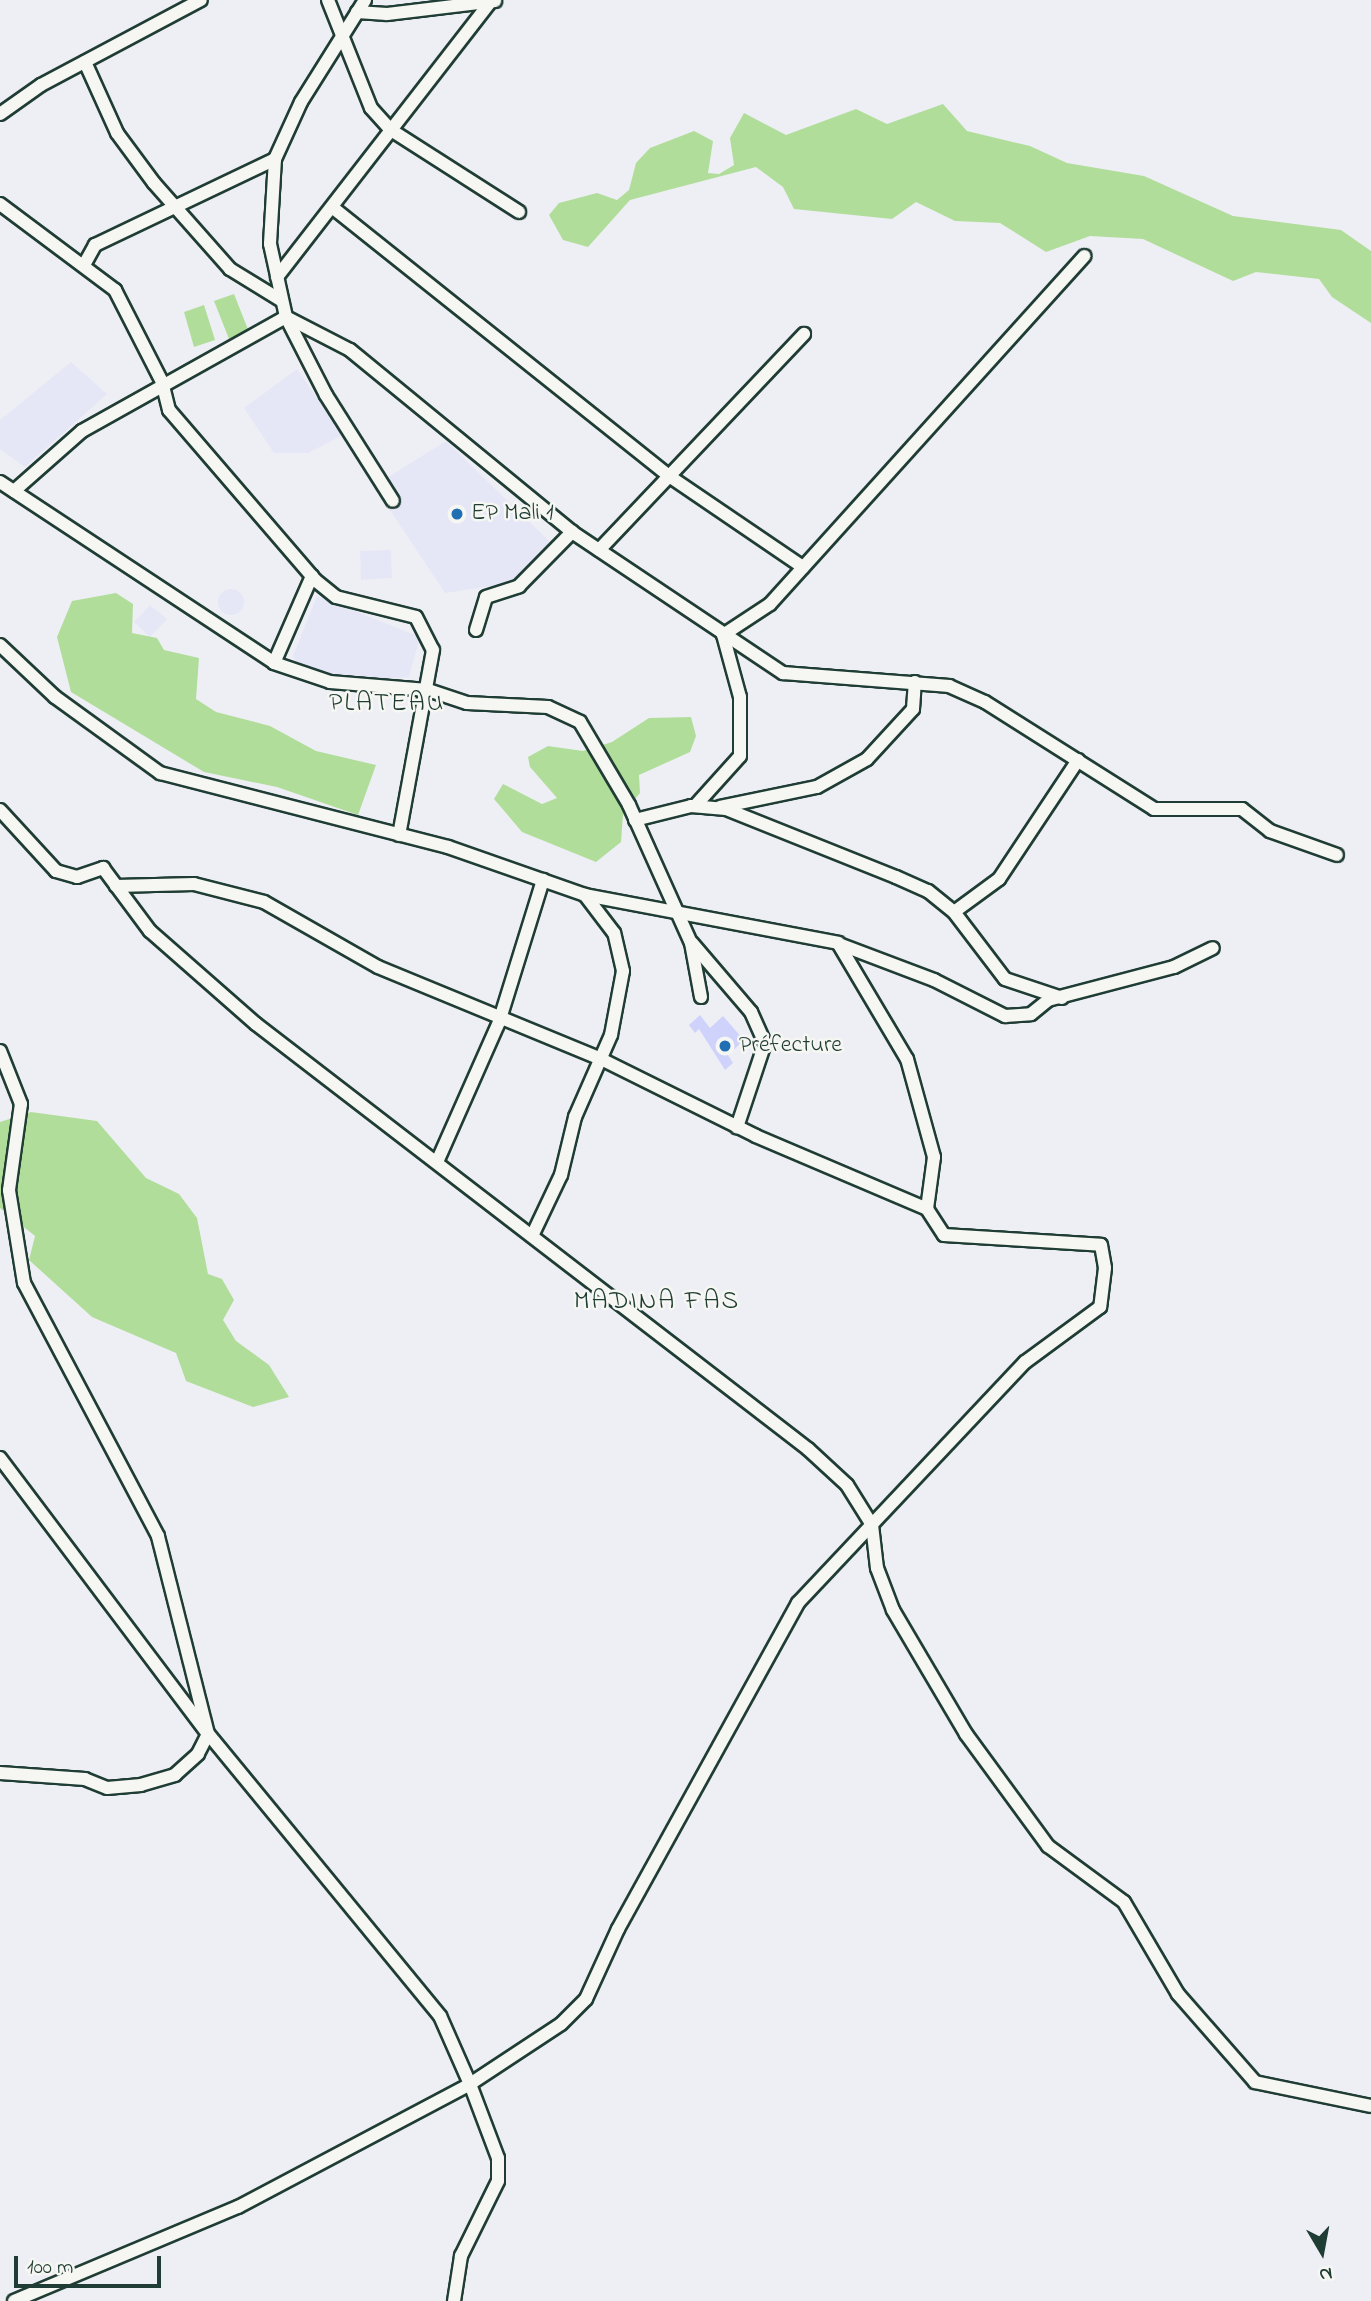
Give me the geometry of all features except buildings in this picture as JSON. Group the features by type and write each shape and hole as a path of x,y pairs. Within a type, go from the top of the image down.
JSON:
{"street":[{"path":"0,114 85,62 201,0"},
{"path":"328,0 371,108 391,130 519,212"},
{"path":"365,0 301,102 275,159 270,244 286,317 326,395 393,501"},
{"path":"358,12 387,14 494,1"},
{"path":"277,277 494,1"},
{"path":"85,62 127,149 230,269 282,301"},
{"path":"84,265 95,245 178,208 275,159"},
{"path":"0,204 115,290 162,382 169,410 312,576 336,597 416,617 433,650 428,690 399,835"},
{"path":"332,207 669,475 803,567"},
{"path":"723,635 769,604 1084,256"},
{"path":"14,491 82,431 162,382 286,317"},
{"path":"286,317 350,351 572,532 783,673 949,686 985,702 1154,809 1242,809 1270,831 1337,855"},
{"path":"599,550 804,334"},
{"path":"0,482 275,663 330,682 428,690 467,703 548,707 580,722 635,820 674,914 691,943 751,1012 765,1043 737,1126"},
{"path":"476,630 486,597 519,586 572,532"},
{"path":"275,663 312,576"},
{"path":"695,806 740,757 740,697 723,635"},
{"path":"0,645 55,698 160,773 399,835 585,895 838,943 934,980 1005,1016 1031,1014 1062,998 1174,967 1213,948"},
{"path":"715,808 817,787 867,759 914,709 915,682"},
{"path":"954,912 1012,863 1078,760"},
{"path":"635,820 695,806 715,808 928,891 954,912 1005,979 1062,998"},
{"path":"0,810 56,871 77,877 103,868 150,931 256,1024 808,1448 847,1485 872,1525 877,1568 894,1610 966,1734 1048,1846 1124,1902 1178,1994 1255,2082 1371,2106"},
{"path":"437,1162 499,1021 543,880"},
{"path":"14,2301 239,2207 470,2084 561,2024 586,1999 618,1929 798,1603 1025,1362 1100,1307 1105,1268 1101,1245 944,1235 927,1209 737,1126 601,1059 499,1021 378,967 264,902 194,884 116,886"},
{"path":"532,1236 561,1175 575,1117 611,1035 622,971 614,933 585,895"},
{"path":"691,943 701,997"},
{"path":"838,943 908,1059 934,1157 927,1209"},
{"path":"0,1051 21,1104 9,1190 24,1283 158,1536 208,1734 198,1754 175,1776 141,1785 107,1788 85,1779 2,1776"},
{"path":"0,1458 208,1734 440,2016 498,2158 498,2181 461,2256 454,2301"}],"shaded area":[{"path":"71,362 107,394 25,467 0,449 0,420"},
{"path":"297,369 343,435 308,453 274,453 244,408"},
{"name":"EP Mali 1","path":"446,441 551,543 519,582 445,593 374,486"},
{"path":"391,550 392,578 361,580 360,551"},
{"path":"231,589 240,593 244,602 240,611 231,615 222,611 218,602 222,593"},
{"path":"317,596 420,637 409,677 365,681 299,666 293,656"},
{"path":"150,605 167,619 150,637 134,622"}],"green space":[{"path":"943,104 967,131 1030,146 1067,163 1144,176 1233,216 1341,230 1371,251 1371,323 1332,297 1319,279 1256,272 1233,281 1143,239 1090,236 1046,252 1000,223 955,221 916,202 892,219 794,209 783,187 756,167 630,200 588,247 563,240 549,215 559,203 597,193 617,200 629,190 636,163 650,148 694,131 713,141 708,173 719,174 734,165 730,138 744,113 786,135 856,109 887,124"},
{"path":"234,294 249,332 229,339 214,301"},
{"path":"204,305 215,340 194,347 184,312"},
{"path":"116,593 133,604 132,633 157,638 164,650 199,658 196,699 216,712 270,726 316,751 376,765 358,815 277,787 204,772 71,692 57,637 72,601"},
{"path":"691,717 696,736 690,752 639,775 640,793 623,814 621,842 596,862 522,832 494,799 503,784 542,804 557,798 530,767 528,757 548,746 583,751 612,742 649,718"},
{"path":"31,1112 97,1121 146,1178 179,1194 197,1218 208,1274 222,1279 234,1300 223,1320 236,1341 269,1365 289,1397 253,1407 186,1381 176,1353 92,1317 29,1260 35,1236 0,1208 0,1122"}],"place":[{"name":"EP Mali 1","path":"457,514"},
{"name":"Préfecture","path":"725,1046"}],"district":[{"name":"PLATEAU","path":"387,705"},
{"name":"MADINA FAS","path":"657,1303"}]}
